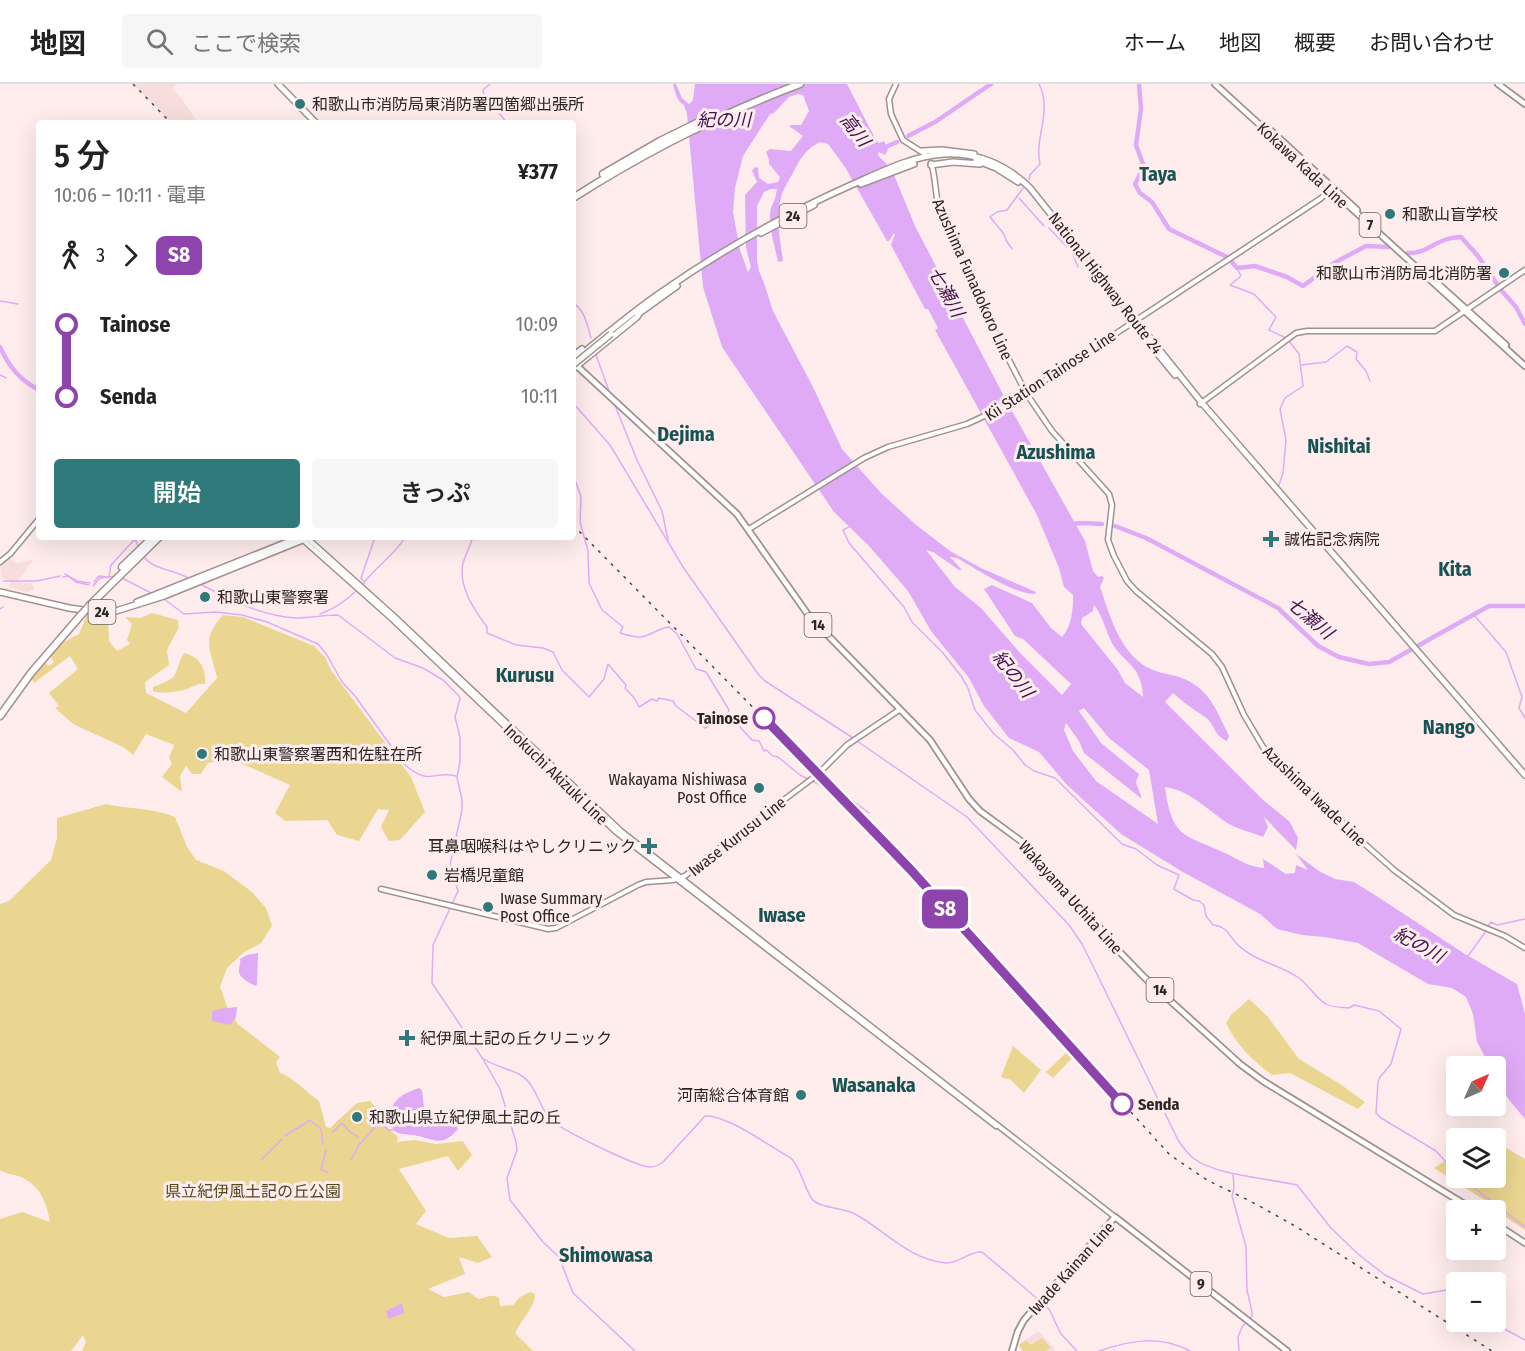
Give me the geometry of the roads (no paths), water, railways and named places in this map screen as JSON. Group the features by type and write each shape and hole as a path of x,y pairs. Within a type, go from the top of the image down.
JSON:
{"highway":[{"path":"278,84 313,120"},
{"path":"576,193 700,121 788,84"},
{"path":"615,170 692,130 800,84"},
{"name":"24","path":"924,152 942,150 981,161"},
{"name":"National Highway Route 24","path":"576,362 636,308 741,244 810,207 910,163 945,157 981,161 999,168 1030,193 1201,404 1525,780"},
{"name":"24","path":"931,164 981,161"},
{"name":"National Highway Route 24","path":"610,333 682,280"},
{"path":"576,354 594,340 610,333"},
{"path":"576,363 601,346 610,333"},
{"path":"0,710 88,604 150,540"},
{"path":"109,583 156,540"},
{"name":"24","path":"0,591 69,608 102,612 116,611 164,596 299,540"},
{"name":"National Highway Route 24","path":"1420,657 1525,775"},
{"path":"0,716 25,679"}],"main road":[{"path":"896,84 889,99 891,114 903,140 924,152"},
{"name":"Kokawa Kada Line","path":"1217,84 1525,365"},
{"path":"1498,84 1525,104"},
{"name":"Azushima Funadokoro Line","path":"931,164 940,213 1024,394"},
{"name":"Kii Station Tainose Line","path":"750,528 848,466 870,455 968,424 998,410 1332,189"},
{"path":"1201,404 1296,333 1435,331 1525,270"},
{"name":"Wakayama Uchita Line","path":"576,366 716,493 750,528 809,616 930,740 962,790 975,805 1025,844 1059,888 1089,914 1114,946 1144,977 1240,1064 1290,1100 1457,1200"},
{"name":"Azushima Iwade Line","path":"1024,394 1052,431 1109,494 1112,505 1108,540 1127,580 1136,591 1218,661 1253,731 1268,752 1384,862 1424,893 1454,915 1505,936 1525,948"},
{"path":"0,562 10,554 36,523"},
{"name":"Inokuchi Akizuki Line","path":"306,540 395,617 603,815 679,879 993,1126 997,1126 1115,1217"},
{"name":"Iwase Kurusu Line","path":"381,889 548,929 555,928 638,885 646,882 679,879 817,775 854,739 899,710"},
{"name":"Iwade Kainan Line","path":"1012,1351 1021,1325 1115,1217 1287,1351"},
{"path":"1506,1231 1525,1243"}],"water":[{"name":"紀の川","path":"673,84 676,84 682,98 689,104 693,100 695,84 847,84 876,140 879,143 884,141 888,150 885,155 879,152 878,155 892,170 915,226 1007,402 1085,541 1093,571 1098,577 1104,578 1100,587 1120,639 1133,656 1146,667 1187,680 1204,692 1215,707 1229,736 1227,741 1219,736 1209,720 1173,693 1165,702 1262,799 1290,822 1298,838 1296,850 1264,817 1268,827 1263,837 1240,829 1227,823 1190,796 1165,787 1176,826 1190,837 1244,863 1264,868 1263,859 1286,874 1295,873 1296,865 1308,870 1296,854 1319,871 1335,879 1354,882 1465,954 1517,984 1525,1014 1525,1119 1506,1095 1506,1056 1485,1056 1477,1042 1473,1014 1466,997 1452,988 1428,984 1358,943 1277,929 1260,914 1181,871 1121,834 1067,785 1039,752 1009,738 984,706 969,678 931,631 908,591 869,546 834,512 722,347 703,287 687,114 684,105 678,99","holes":["803,95 809,111 801,125 789,126 803,136 791,151 770,149 766,152 769,164 780,177 778,182 768,184 759,178 758,168 755,167 752,171 757,182 745,195 746,248 751,267 748,272 740,250 733,212 735,188 743,156 770,114 774,113 789,97","820,142 828,144 845,167 887,241 895,234 891,245 925,309 928,309 938,328 935,330 1037,515 1059,568 1064,587 1073,595 1070,623 1062,637 1051,628 1032,603 992,585 984,589 1015,636 1023,639 1071,684 1062,695 1021,654 981,608 955,587 926,550 933,552 959,570 962,570 950,557 957,558 1017,590 1035,594 1036,592 981,568 950,551 915,524 881,493 842,449 773,311 757,261 757,206 764,192 777,189 771,208 770,221 778,262 783,261 778,219 782,194 799,161","1094,605 1115,648 1137,673 1143,697 1125,683 1118,670 1081,624 1082,618 1093,611","1084,708 1109,738 1149,770 1158,824 1096,781 1073,751 1064,730 1066,723 1079,741 1084,753 1142,799 1136,782 1139,774 1101,743 1079,711"]},
{"path":"258,953 256,986 242,977 239,969 240,959"},
{"path":"237,1007 236,1017 230,1025 212,1021 212,1012"},
{"path":"419,1088 422,1090 424,1108 434,1117 449,1113 458,1129 446,1139 436,1141 400,1134 393,1130 388,1117 393,1105 403,1095"},
{"path":"402,1303 404,1313 388,1319 386,1311"}],"waterway":[{"path":"490,84 483,90 484,94 505,120"},
{"name":"高川","path":"908,136 935,122 991,84"},
{"path":"1029,180 1030,175 1040,164 1039,144 1044,104 1039,84"},
{"path":"1139,84 1141,109 1136,145 1144,167 1135,184 1140,193 1152,202 1169,229 1227,257"},
{"name":"高川","path":"883,148 897,142"},
{"path":"1012,249 1004,234 990,217 997,212 1007,210 1023,188"},
{"path":"1019,198 1044,226"},
{"path":"1049,228 1072,252 1078,267"},
{"path":"1408,253 1415,253 1445,240 1461,237 1516,307 1525,324"},
{"path":"1231,261 1237,268 1255,266 1287,277 1303,286 1334,263 1366,246 1389,247"},
{"path":"1237,268 1241,276 1230,285 1254,294 1276,317 1269,330 1286,338"},
{"path":"0,301 18,304"},
{"path":"576,305 583,314 591,338"},
{"path":"1279,485 1283,473 1286,440 1280,409 1285,398 1303,386 1299,354 1289,341"},
{"path":"1301,365 1326,362 1347,346 1357,352 1356,359 1366,371 1370,381"},
{"path":"0,347 16,372 36,388"},
{"path":"596,355 609,391"},
{"path":"0,375 6,378"},
{"path":"614,403 637,460 662,511 668,540"},
{"path":"576,406 610,445 683,567 758,674 765,681 853,738"},
{"path":"576,483 581,497 580,522 588,551 589,583 602,610 623,627 620,633 629,636 642,637 669,627 677,634 696,669 706,672 729,710 728,713"},
{"name":"七瀬川","path":"1069,524 1102,524"},
{"name":"七瀬川","path":"1115,526 1146,538 1278,608 1318,646 1339,657 1369,664 1389,662 1489,606 1525,606"},
{"path":"849,527 843,530 849,543 904,607 912,622 943,653 968,688 975,710 994,734 1013,750 1025,765 1034,771 1055,778 1122,844 1136,849 1157,865 1179,875 1174,889 1204,905 1206,916 1213,925 1225,929 1244,950 1299,978 1328,1005 1349,1008 1354,1005 1379,1011 1401,1029 1391,1064 1378,1082 1376,1113 1436,1151 1446,1162"},
{"path":"109,577 111,565 134,540"},
{"path":"135,540 139,548"},
{"path":"363,581 361,578 374,540"},
{"path":"363,584 403,540"},
{"path":"472,540 463,563 463,580 472,605 487,627 487,633 516,645 543,648 553,652 562,670 589,697 604,679 608,664 626,685 625,688 639,707 652,699 673,701 676,706 705,728 729,715 752,740 759,741 764,751 778,757 808,779"},
{"path":"144,557 153,565 188,578"},
{"path":"65,574 77,581 90,583"},
{"path":"3,581 37,581 60,576"},
{"path":"63,577 68,576 76,582 89,585"},
{"path":"94,582 99,576 108,577"},
{"path":"93,586 100,578 116,576"},
{"path":"120,577 151,593"},
{"path":"202,585 247,606 282,617 338,615 395,658 423,668 443,680 459,696 455,717 460,737 460,762 457,777 462,810 450,865 458,891 433,945 432,983 483,1059 500,1089 517,1150 507,1178 510,1200 543,1242 559,1257 573,1293 635,1351"},
{"path":"320,614 340,604 357,590"},
{"path":"164,599 184,614 216,612 242,615 267,622 318,644 342,682 355,696 404,764 420,775 456,776"},
{"path":"1474,615 1506,652 1522,697 1519,708 1525,718"},
{"path":"857,741 967,817 1069,925 1082,944 1178,1140 1191,1156 1203,1164 1229,1173 1297,1185 1331,1228 1358,1254 1385,1275 1423,1294 1446,1290"},
{"path":"812,781 834,792 844,801 852,800 869,813"},
{"path":"1488,926 1491,922 1497,925 1525,919"},
{"path":"1468,956 1486,931"},
{"path":"484,1059 527,1080 546,1114 557,1124 599,1147 642,1165 652,1167 663,1162 705,1116 724,1120 791,1158 815,1202 855,1214 909,1251 933,1261 947,1263 982,1252 1039,1300"},
{"path":"285,1136 310,1120 321,1129 323,1144"},
{"path":"333,1132 342,1123 358,1137"},
{"path":"381,1123 388,1130 393,1130"},
{"path":"351,1160 359,1145 378,1124"},
{"path":"261,1160 282,1139"},
{"path":"326,1150 321,1169 328,1173"},
{"path":"1233,1174 1232,1196 1246,1247 1247,1290 1252,1312 1252,1316 1242,1327 1238,1337 1239,1351"},
{"path":"1474,1188 1525,1227"},
{"path":"1042,1303 1049,1309 1061,1334 1077,1351"},
{"path":"1506,1330 1525,1340"},
{"path":"1099,1351 1122,1344 1145,1341 1167,1343 1190,1351"}],"railway":[{"path":"133,84 168,120"},
{"path":"576,528 869,825 1170,1155 1207,1180 1295,1226 1492,1351"}],"train":[{"name":"S8","path":"764,718 910,869 1122,1104"}],"place":[{"name":"和歌山市消防局東消防署四箇郷出張所","path":"300,104"},
{"name":"和歌山盲学校","path":"1390,214"},
{"name":"和歌山市消防局北消防署","path":"1504,273"},
{"name":"誠佑記念病院","path":"1271,539"},
{"name":"和歌山東警察署","path":"205,597"},
{"name":"Tainose","path":"764,718"},
{"name":"和歌山東警察署西和佐駐在所","path":"202,754"},
{"name":"Wakayama Nishiwasa Post Office","path":"759,788"},
{"name":"耳鼻咽喉科はやしクリニック","path":"649,846"},
{"name":"岩橋児童館","path":"432,875"},
{"name":"Iwase Summary Post Office","path":"488,907"},
{"name":"紀伊風土記の丘クリニック","path":"407,1038"},
{"name":"河南総合体育館","path":"801,1095"},
{"name":"Senda","path":"1122,1104"},
{"name":"和歌山県立紀伊風土記の丘","path":"357,1117"}],"district":[{"name":"Taya","path":"1158,174"},
{"name":"Dejima","path":"686,434"},
{"name":"Nishitai","path":"1339,446"},
{"name":"Azushima","path":"1056,452"},
{"name":"Kita","path":"1455,569"},
{"name":"Kurusu","path":"525,675"},
{"name":"Nango","path":"1449,727"},
{"name":"Iwase","path":"782,915"},
{"name":"Wasanaka","path":"874,1085"},
{"name":"Shimowasa","path":"606,1255"}],"park label":[{"name":"県立紀伊風土記の丘公園","path":"253,1191"}]}
